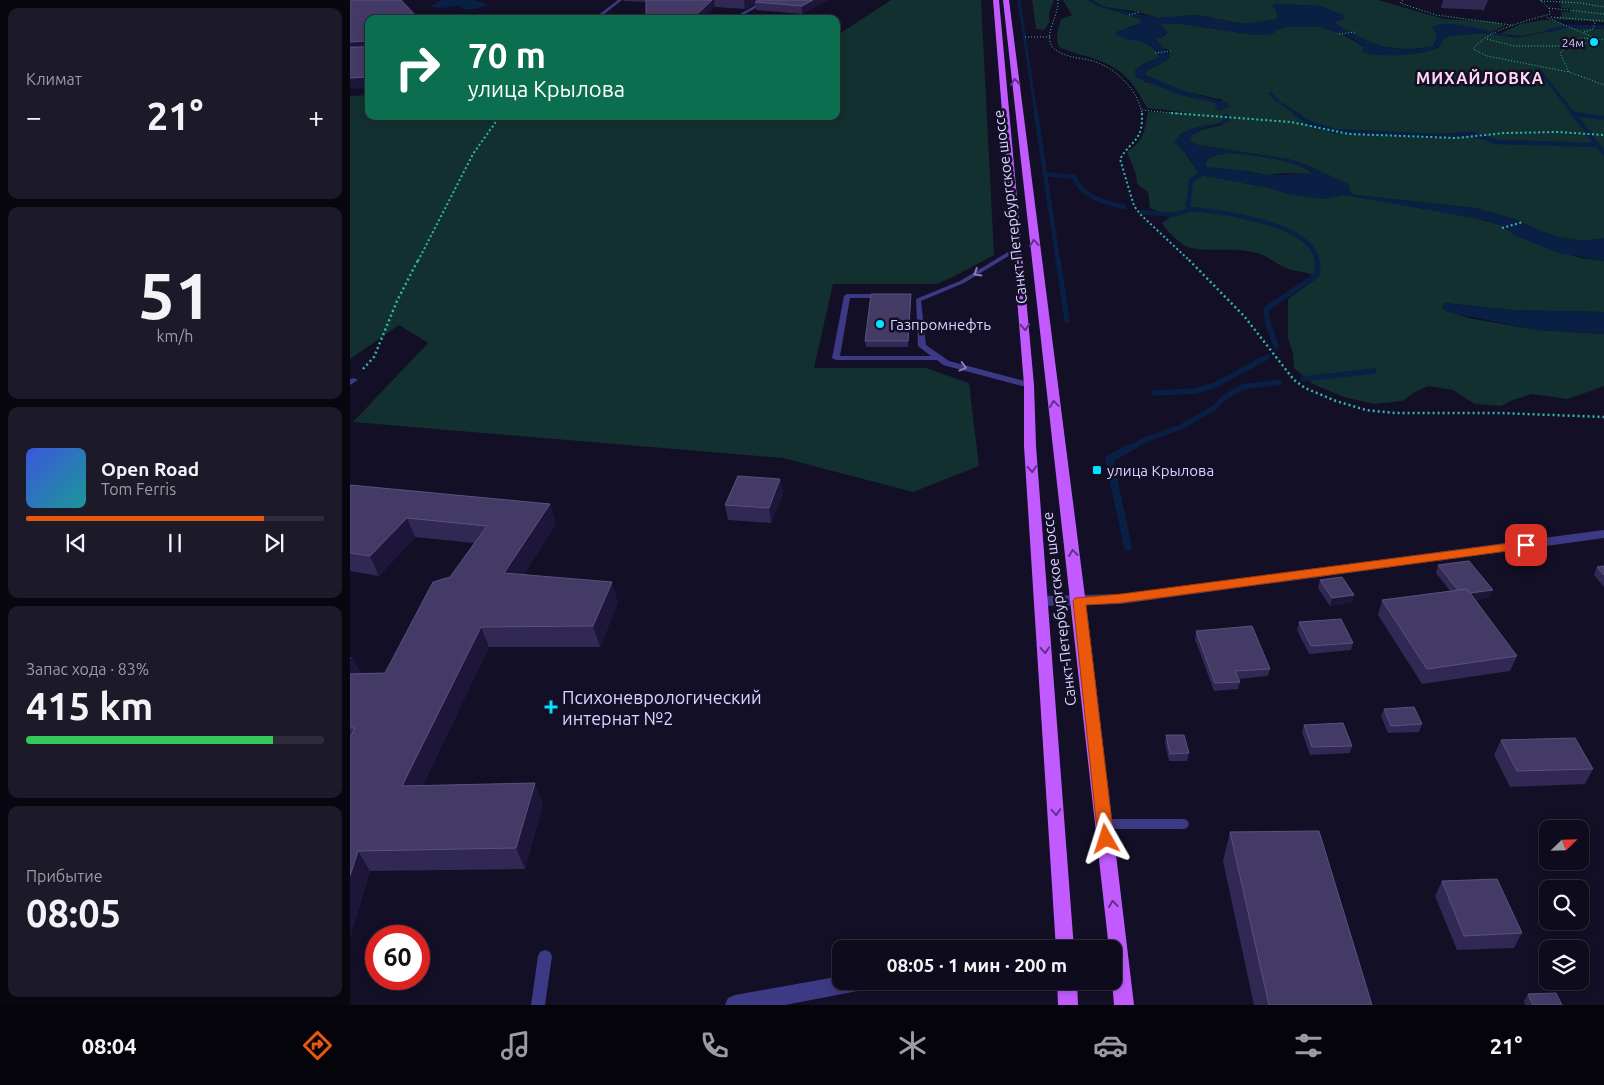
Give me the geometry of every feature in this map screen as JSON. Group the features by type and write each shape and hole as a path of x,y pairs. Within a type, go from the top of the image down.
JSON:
{"main road":[{"name":"Санкт-Петербургское шоссе","path":"996,0 1029,385 1030,446 1063,940"},
{"name":"Санкт-Петербургское шоссе","path":"1006,0 1105,824 1115,940"},
{"path":"1067,990 1068,1005"},
{"name":"Санкт-Петербургское шоссе","path":"1122,990 1124,1005"}],"street":[{"path":"1041,601 1128,598 1604,534"},
{"path":"735,1005 832,987"}],"lane":[{"path":"600,15 620,0"},
{"path":"740,15 768,0"},
{"path":"1018,248 962,282 918,300 922,346 946,362 1029,385"},
{"path":"892,296 847,296 836,358 939,358"},
{"path":"910,296 928,296"},
{"path":"1105,824 1183,824"},
{"path":"538,1005 545,956"}],"path":[{"path":"1058,0 1059,9 1050,31 1052,48 1062,53 1094,62 1120,76 1134,93 1142,110 1139,137 1123,152 1120,159 1134,206 1151,226 1223,294 1265,341 1278,361 1294,380 1305,388 1366,410 1385,412 1500,412 1604,417"},
{"path":"1403,0 1400,3 1436,14 1512,25"},
{"path":"1540,0 1582,3 1604,8"},
{"path":"1540,0 1549,8 1604,14"},
{"path":"1546,16 1550,14 1549,8"},
{"path":"1129,15 1140,12"},
{"path":"1546,16 1604,40"},
{"path":"1604,21 1546,16 1512,25 1496,32 1474,46 1473,49 1487,56 1503,60 1569,72 1604,85"},
{"path":"1582,32 1590,30 1594,23 1593,20"},
{"path":"1339,34 1356,32"},
{"path":"1010,37 1050,37"},
{"path":"1487,39 1514,46 1596,43 1599,42 1597,38"},
{"path":"1580,44 1576,40 1597,38"},
{"path":"1569,72 1560,53 1570,45"},
{"path":"1155,53 1171,51"},
{"path":"1142,110 1216,118 1291,122 1339,133 1456,138 1505,133 1558,132 1604,135"},
{"path":"352,381 374,357 397,301 439,217 482,139 497,120"},
{"path":"1502,228 1523,222"}],"green space":[{"path":"891,0 981,0 994,255 937,284 833,284 814,368 926,368 969,383 979,466 913,492 783,458 353,422 428,343 399,325 350,359 350,96 365,95 365,120 840,120 840,33"},
{"path":"1032,0 1054,0 1049,13 1049,23 1044,30 1036,29"},
{"path":"1063,0 1088,0 1098,6 1141,19 1141,23 1124,29 1128,39 1138,40 1147,44 1160,57 1140,66 1145,82 1159,85 1181,95 1214,102 1217,106 1223,100 1183,91 1145,75 1147,70 1166,61 1170,56 1169,53 1172,52 1161,46 1156,39 1166,35 1166,31 1161,24 1184,24 1254,35 1285,27 1306,25 1337,31 1364,47 1405,54 1438,48 1445,37 1451,36 1483,33 1519,38 1552,30 1523,36 1500,34 1520,24 1544,20 1553,20 1571,28 1604,29 1604,238 1584,241 1559,237 1514,219 1475,208 1355,195 1350,192 1348,184 1304,164 1288,159 1197,145 1189,140 1191,136 1199,131 1222,125 1224,120 1220,123 1191,129 1179,135 1185,152 1200,175 1271,188 1288,194 1346,195 1471,217 1500,225 1517,236 1580,258 1604,261 1604,312 1511,310 1444,303 1442,308 1468,318 1537,330 1604,334 1604,386 1568,399 1532,394 1501,406 1475,404 1453,390 1428,386 1402,401 1374,404 1344,397 1313,384 1294,368 1293,353 1288,339 1288,299 1317,278 1308,273 1287,269 1266,256 1249,251 1191,248 1179,241 1167,230 1162,223 1170,217 1150,208 1148,192 1137,184 1136,174 1127,152 1141,139 1148,112 1190,113 1147,108 1136,89 1117,70 1100,61 1059,47 1057,36 1061,19 1072,15"},
{"path":"1092,0 1378,0 1444,19 1496,22 1505,26 1490,32 1445,25 1434,30 1438,34 1433,46 1406,49 1381,46 1357,37 1334,22 1344,19 1321,6 1274,4 1278,17 1274,20 1244,24 1196,15 1158,18 1138,12 1105,7"},
{"path":"1560,0 1604,0 1604,22 1553,19 1562,16 1561,11 1571,12 1571,9 1561,8"},
{"path":"1229,153 1286,161 1306,169 1312,174 1284,173 1267,175 1246,171 1206,168 1206,161 1211,157"}],"water":[{"path":"441,0 473,0 487,4 487,6 469,10 460,8 460,5 442,8 432,7 432,5"},
{"path":"1088,0 1092,0 1105,7 1158,18 1196,15 1243,24 1274,20 1278,17 1277,11 1272,7 1274,4 1321,6 1345,16 1344,19 1334,22 1354,34 1383,46 1402,49 1433,46 1438,34 1432,27 1440,24 1460,25 1513,36 1529,35 1555,29 1519,38 1483,33 1450,36 1445,37 1439,46 1432,50 1412,54 1377,55 1362,52 1364,46 1346,35 1318,27 1285,27 1278,29 1273,34 1254,35 1184,24 1161,24 1168,33 1156,39 1170,55 1166,61 1147,70 1145,75 1183,91 1228,103 1229,107 1219,111 1215,109 1214,102 1181,95 1135,77 1135,69 1160,57 1150,45 1121,37 1115,33 1138,25 1141,23 1141,19 1098,6"},
{"path":"1223,114 1229,115 1230,120 1228,122 1196,132 1189,140 1197,145 1288,159 1304,164 1348,184 1350,192 1355,195 1475,208 1514,219 1559,237 1584,241 1604,238 1604,261 1558,253 1517,236 1500,225 1484,220 1346,195 1326,199 1304,197 1271,188 1200,175 1189,157 1174,142 1188,130 1220,123 1223,120","holes":["1229,153 1286,161 1306,169 1312,174 1267,175 1206,167 1206,161 1209,159"]},
{"path":"1444,303 1511,310 1604,312 1604,334 1537,330 1447,312 1442,308"}],"building":[{"path":"350,0 401,0 415,15 365,15 365,41 350,42"},
{"path":"646,0 712,0 696,15 646,15"},
{"path":"758,0 813,0 802,6 755,2"},
{"path":"350,47 365,47 365,77 350,78"},
{"path":"871,294 911,294 908,341 865,341"},
{"path":"738,476 780,479 769,508 725,505"},
{"path":"350,485 550,504 504,573 612,582 593,626 481,627 402,786 535,783 516,848 358,851 350,876 350,737 355,728 350,728 350,674 385,673 433,582 450,577 487,526 407,518 370,556 350,553"},
{"path":"1469,561 1493,590 1470,593 1467,589 1458,590 1438,565"},
{"path":"1604,566 1604,575 1597,567"},
{"path":"1342,577 1354,595 1332,598 1320,580"},
{"path":"1467,589 1517,656 1427,669 1382,600"},
{"path":"1341,619 1353,643 1311,646 1299,622"},
{"path":"1252,626 1270,669 1235,671 1240,682 1215,683 1196,631"},
{"path":"1414,707 1422,724 1391,726 1384,709"},
{"path":"1343,723 1352,746 1312,747 1304,725"},
{"path":"1166,735 1184,735 1189,753 1170,754"},
{"path":"1575,738 1593,769 1517,771 1501,740"},
{"path":"1319,831 1372,1005 1269,1005 1230,832"},
{"path":"1497,879 1522,933 1464,936 1442,881"},
{"path":"1556,993 1562,1005 1533,1005 1528,994"}],"waterway":[{"path":"1019,0 1036,114"},
{"path":"1548,31 1569,26 1604,27"},
{"path":"1539,70 1574,114"},
{"path":"1270,93 1278,101"},
{"path":"1282,104 1297,114"},
{"path":"1036,113 1045,174"},
{"path":"1295,113 1309,123 1335,131 1437,136 1472,134 1497,142 1598,145"},
{"path":"1574,114 1604,118"},
{"path":"1574,114 1598,145"},
{"path":"1598,145 1604,153"},
{"path":"1045,174 1074,177 1083,190 1095,198 1124,207"},
{"path":"1045,174 1058,261"},
{"path":"1192,209 1188,206 1191,180 1200,175"},
{"path":"1142,212 1174,215 1192,209"},
{"path":"1192,209 1243,217 1283,229 1300,237 1312,248 1317,261"},
{"path":"1058,260 1067,320"},
{"path":"1276,346 1268,323 1266,309 1318,274 1317,260"},
{"path":"1154,393 1195,391 1215,385 1267,357"},
{"path":"1303,379 1374,371"},
{"path":"1127,450 1147,439 1181,427 1214,408 1224,398 1242,387 1279,382"},
{"path":"1128,547 1109,459 1129,448"}],"place":[{"name":"24м","path":"1594,42"},
{"name":"Газпромнефть","path":"880,324"},
{"name":"улица Крылова","path":"1097,470"},
{"name":"Психоневрологический интернат №2","path":"551,707"}],"district":[{"name":"МИХАЙЛОВКА","path":"1480,78"}],"route":[{"path":"1106,839 1079,601 1121,599 1526,545"}]}
